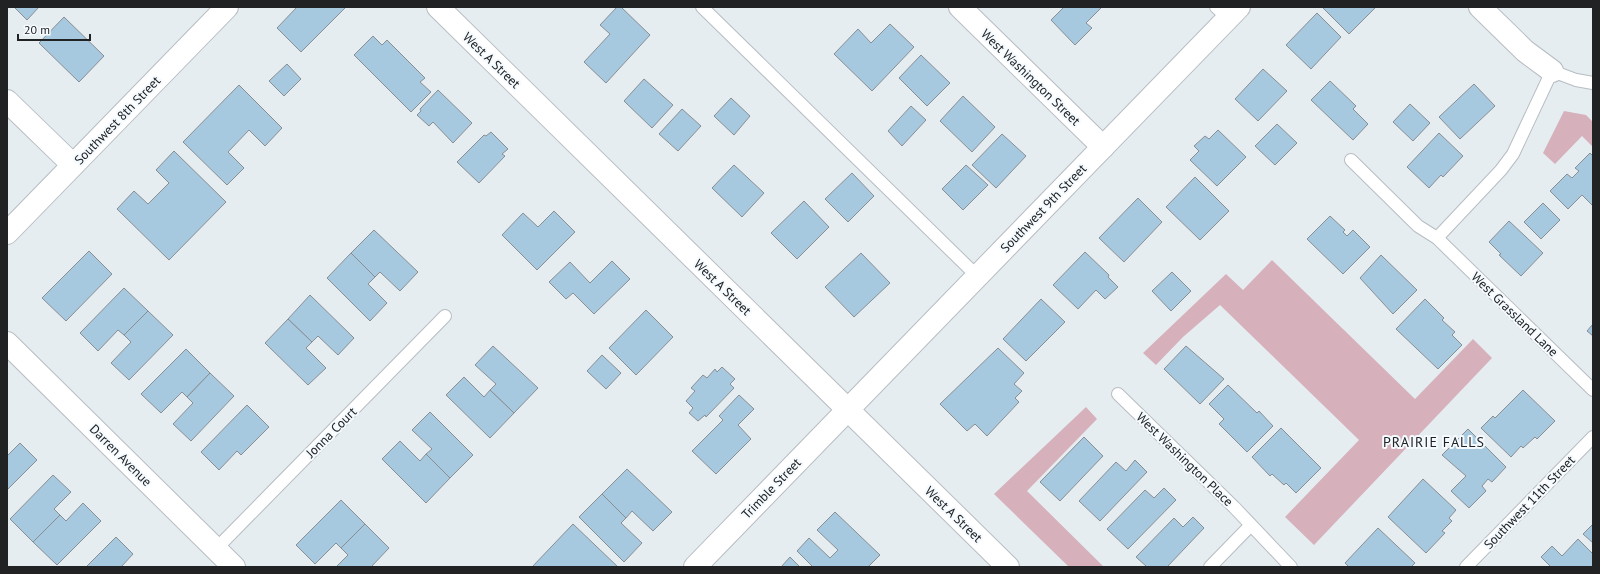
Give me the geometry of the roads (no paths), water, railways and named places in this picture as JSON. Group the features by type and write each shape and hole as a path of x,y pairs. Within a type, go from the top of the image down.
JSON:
{"street":[{"name":"Southwest 8th Street","path":"7,233 227,7"},
{"name":"West A Street","path":"438,7 1008,567"},
{"name":"West Washington Street","path":"960,7 1103,147"},
{"path":"1480,7 1525,51 1552,71"},
{"name":"Southwest 9th Street","path":"848,409 1103,147 1227,11"},
{"path":"7,101 73,166"},
{"name":"Darren Avenue","path":"7,342 234,567"},
{"name":"Trimble Street","path":"695,567 848,409"}],"lane":[{"path":"702,7 977,276"},
{"path":"1437,238 1501,170 1513,154 1552,71 1576,80 1593,83"},
{"name":"West Grassland Lane","path":"1351,160 1418,226 1437,238 1593,390"},
{"name":"Jonna Court","path":"216,549 446,316"},
{"name":"West Washington Place","path":"1118,394 1234,507 1250,526 1291,567"},
{"name":"Southwest 11th Street","path":"1466,567 1593,437"},
{"path":"1210,567 1250,526"}],"district":[{"name":"PRAIRIE FALLS","path":"1434,442"}]}
